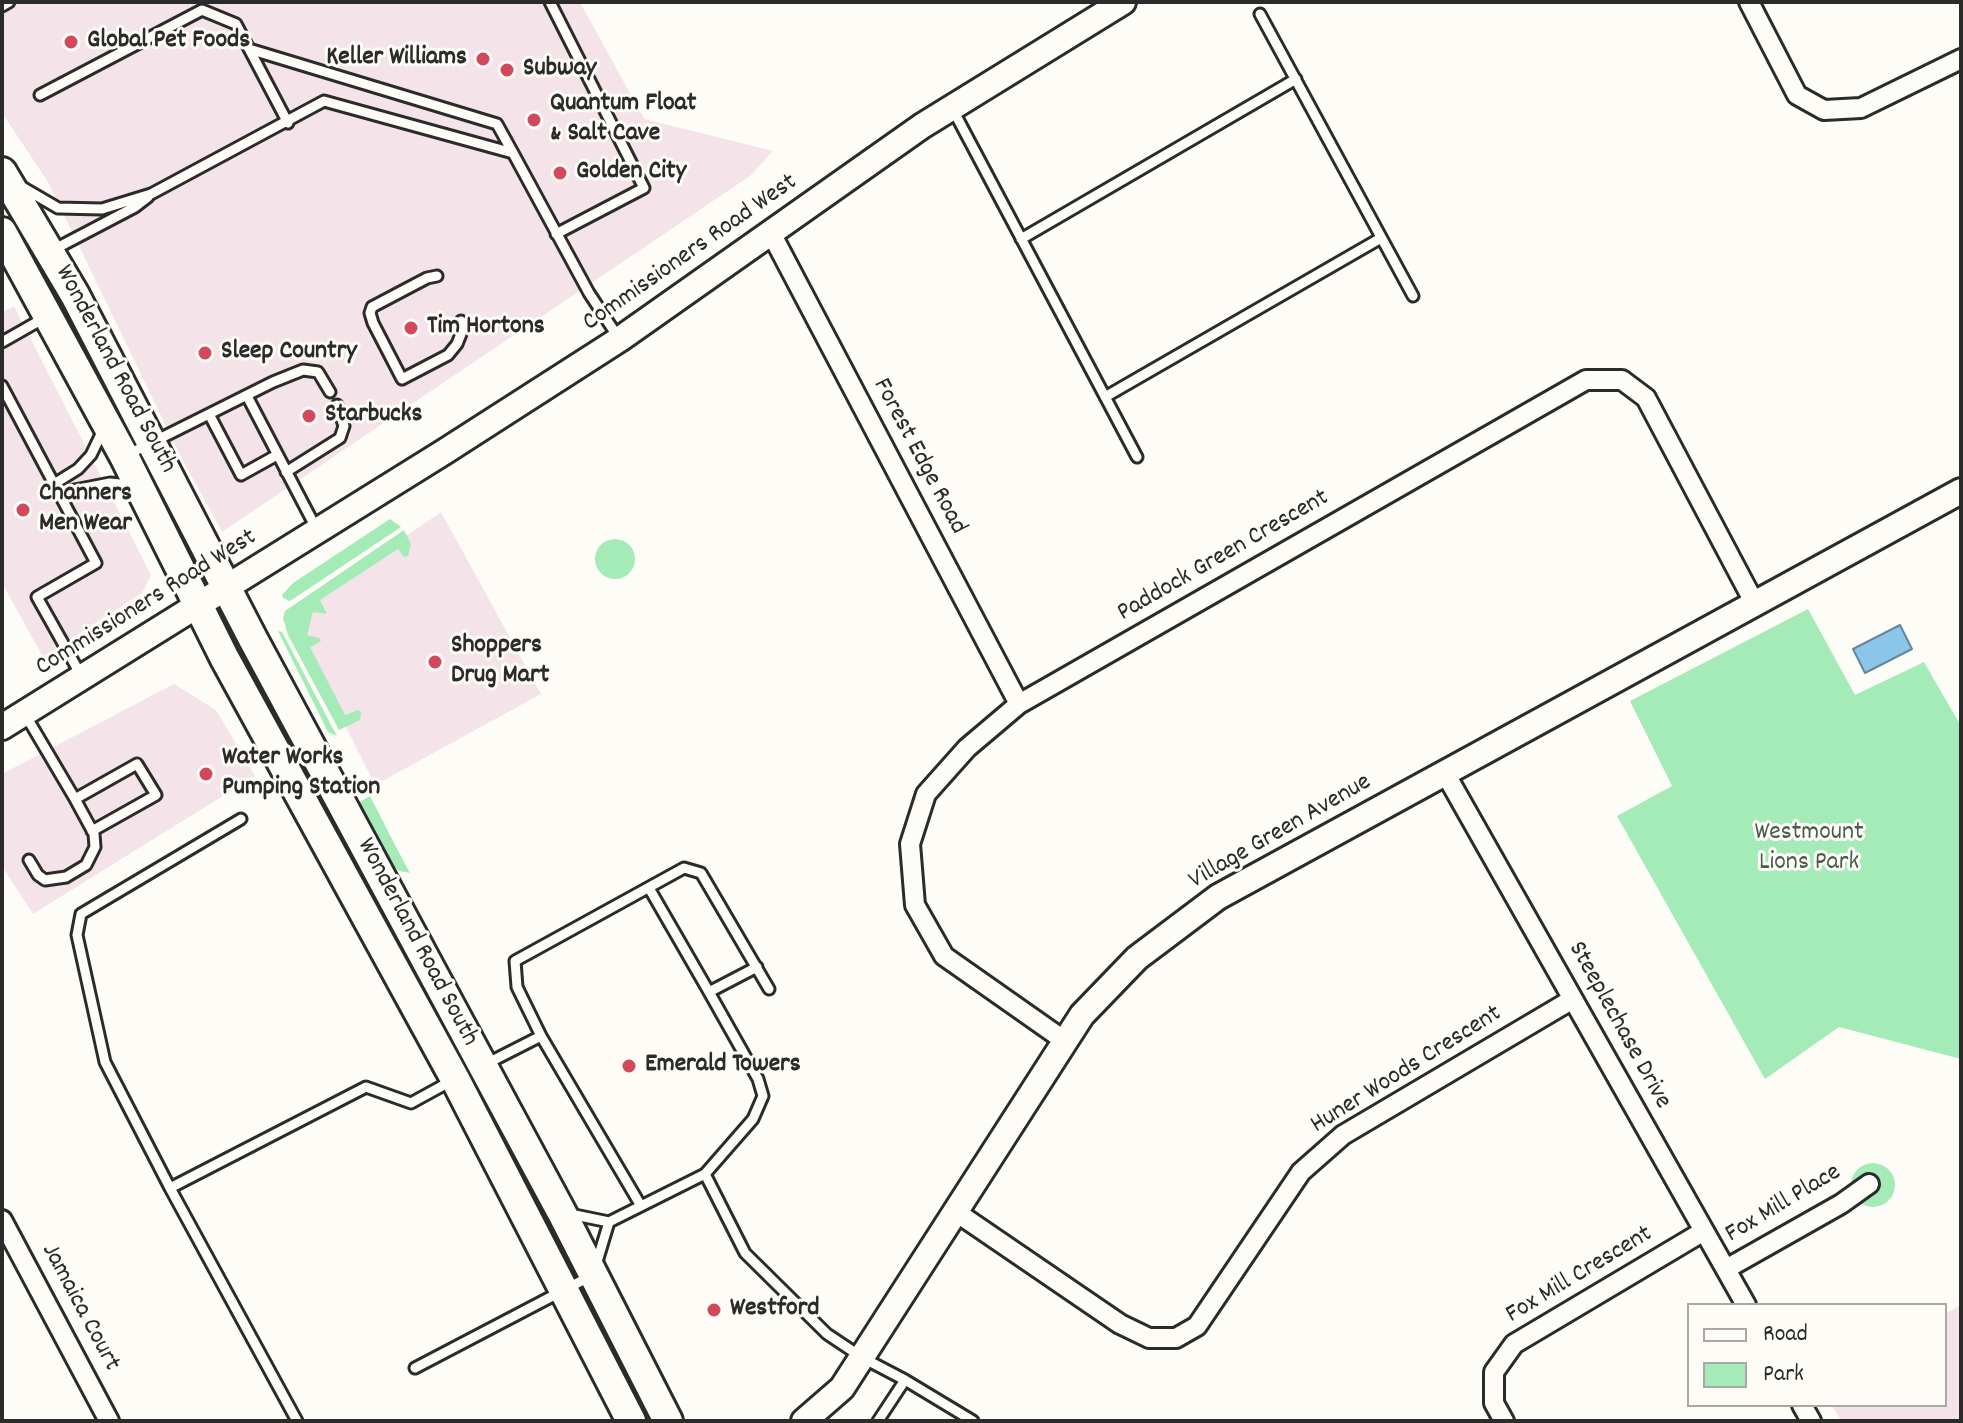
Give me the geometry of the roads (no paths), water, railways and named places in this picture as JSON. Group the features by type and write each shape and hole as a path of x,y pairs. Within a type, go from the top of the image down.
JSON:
{"main road":[{"name":"Wonderland Road South","path":"3,173 50,251 153,442 227,588 562,1213 668,1421"},
{"name":"Wonderland Road South","path":"2,232 141,488 224,657 455,1079 631,1421"}],"street":[{"name":"Commissioners Road West","path":"2,727 620,339 952,108 1123,2"},
{"path":"1749,2 1797,95 1824,110 1861,108 1961,59"},
{"name":"Forest Edge Road","path":"771,233 1019,704"},
{"name":"Paddock Green Crescent","path":"1065,1041 944,956 915,905 910,844 926,794 967,748 1019,704 1586,380 1622,380 1646,398 1755,604"},
{"name":"Village Green Avenue","path":"807,1420 842,1388 863,1358 1082,1015 1137,958 1218,897 1961,491"},
{"name":"Steeplechase Drive","path":"1445,773 1745,1303"},
{"name":"Huner Woods Crescent","path":"956,1212 1120,1324 1149,1338 1176,1338 1197,1326 1301,1172 1343,1135 1573,999"},
{"name":"Fox Mill Place","path":"1726,1269 1841,1204 1869,1184"},
{"name":"Jamaica Court","path":"2,1220 109,1421"},
{"name":"Fox Mill Crescent","path":"1504,1421 1494,1403 1494,1372 1514,1344 1704,1231"}],"lane":[{"path":"2,6 9,2"},
{"path":"550,2 644,188 556,234"},
{"path":"40,95 202,10 236,24 288,123"},
{"path":"1260,14 1413,296"},
{"path":"249,49 497,124 589,293 620,339"},
{"path":"1021,239 1296,79"},
{"path":"3,173 36,197 66,209 102,209 151,194 324,101 513,153"},
{"path":"952,108 1137,457"},
{"path":"50,251 135,207 151,194"},
{"path":"1105,397 1381,238"},
{"path":"437,276 378,302 370,313 402,379 448,355 461,334 461,321"},
{"path":"2,342 49,315"},
{"path":"124,456 283,378 308,370 318,372 330,392"},
{"path":"2,386 96,563 37,597 82,677"},
{"path":"247,396 317,531"},
{"path":"286,472 340,438 344,426 337,405"},
{"path":"209,414 241,475 277,455"},
{"path":"56,489 92,453 106,423"},
{"path":"56,489 110,483 141,488"},
{"path":"25,713 92,831 95,847 86,865 66,877 45,880 29,860"},
{"path":"75,799 137,764 156,795 92,831"},
{"path":"241,819 81,914 77,935 105,1062 297,1421"},
{"path":"641,1206 541,1036 517,987 515,961 684,868 701,873 769,989"},
{"path":"562,1213 609,1222 705,1174 753,1119 763,1096 758,1079 649,888"},
{"path":"709,992 757,967"},
{"path":"170,1188 366,1087 411,1103 541,1036"},
{"path":"705,1174 745,1253 827,1334 973,1421"},
{"path":"415,1368 593,1275 609,1222"},
{"path":"878,1421 905,1380"}],"water":[{"path":"1900,625 1912,649 1865,673 1853,649"}],"place":[{"name":"Global Pet Foods","path":"71,42"},
{"name":"Keller Williams","path":"483,59"},
{"name":"Subway","path":"507,70"},
{"name":"Quantum Float & Salt Cave","path":"534,120"},
{"name":"Golden City","path":"560,173"},
{"name":"Tim Hortons","path":"411,328"},
{"name":"Sleep Country","path":"205,353"},
{"name":"Starbucks","path":"309,416"},
{"name":"Channers Men Wear","path":"23,510"},
{"name":"Shoppers Drug Mart","path":"435,662"},
{"name":"Water Works Pumping Station","path":"206,774"},
{"name":"Emerald Towers","path":"629,1066"},
{"name":"Westford","path":"714,1310"}],"park label":[{"name":"Westmount Lions Park","path":"1809,849"}]}
